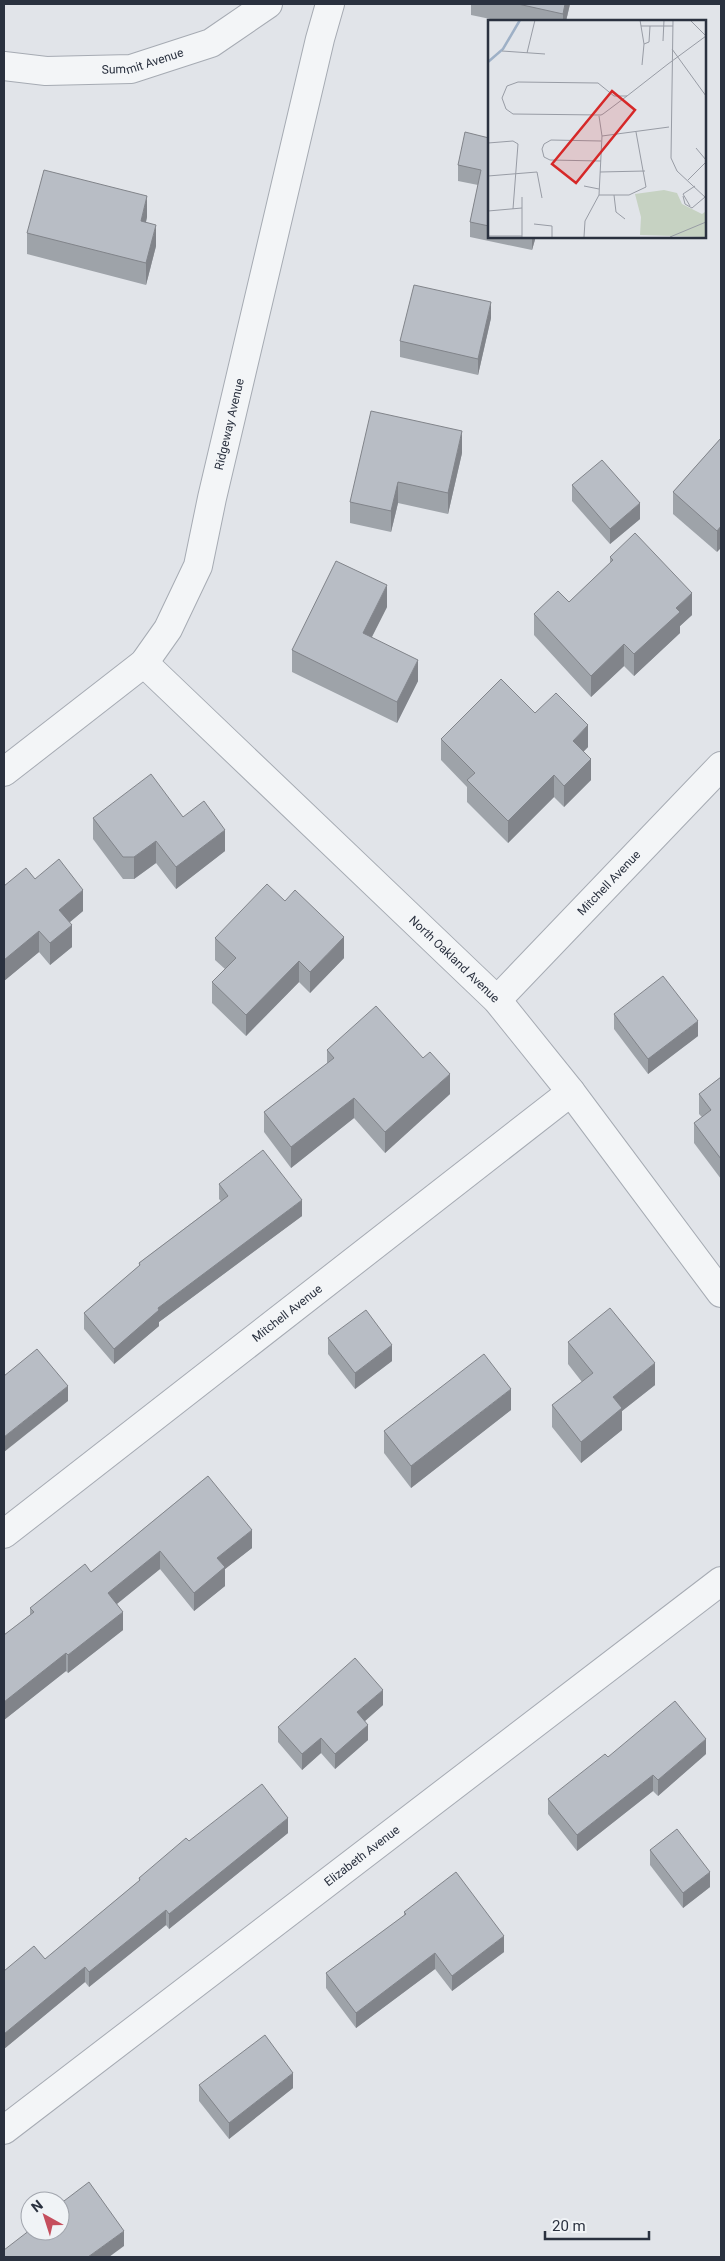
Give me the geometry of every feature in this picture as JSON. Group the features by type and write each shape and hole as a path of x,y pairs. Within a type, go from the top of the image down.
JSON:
{"street":[{"name":"Summit Avenue","path":"4,66 46,71 131,69 211,43 268,4"},
{"name":"Ridgeway Avenue","path":"4,772 144,663 168,629 198,566 288,173 330,4"},
{"name":"North Oakland Avenue","path":"144,663 497,1000 571,1092 721,1294"},
{"name":"Mitchell Avenue","path":"497,1000 721,766"},
{"name":"Mitchell Avenue","path":"4,1534 571,1092"},
{"name":"Elizabeth Avenue","path":"4,2130 721,1581"}],"building":[{"path":"518,4 565,4 563,14"},
{"path":"465,132 488,138 488,226 470,222 481,170 458,165"},
{"path":"44,170 147,196 141,221 156,225 146,263 27,233"},
{"path":"414,285 491,302 478,359 400,341"},
{"path":"371,411 462,431 448,493 398,482 391,511 350,502"},
{"path":"721,438 721,526 717,531 673,492"},
{"path":"602,460 640,503 610,529 572,485"},
{"path":"635,533 692,593 676,608 680,612 634,654 624,644 591,676 534,614 558,591 569,602 613,560 610,557"},
{"path":"336,561 387,585 363,633 418,660 397,702 292,650"},
{"path":"501,679 535,713 556,693 588,725 573,741 591,759 564,786 554,775 508,821 467,780 475,773 441,739"},
{"path":"151,774 183,817 204,801 225,830 176,867 156,841 134,857 123,857 93,818"},
{"path":"59,859 83,890 59,910 72,925 50,943 39,931 4,960 4,886 26,868 35,879"},
{"path":"267,884 285,901 295,890 344,937 310,972 299,961 246,1015 212,982 236,958 215,938"},
{"path":"663,976 698,1021 648,1059 614,1014"},
{"path":"376,1006 423,1058 430,1052 450,1074 385,1132 354,1098 291,1147 264,1112 334,1058 327,1050"},
{"path":"721,1077 721,1159 694,1123 711,1110 699,1094"},
{"path":"263,1150 302,1200 158,1308 159,1310 114,1349 84,1313 140,1265 139,1263 228,1196 219,1184"},
{"path":"610,1308 655,1363 613,1397 622,1408 581,1442 552,1405 593,1373 568,1342"},
{"path":"366,1310 392,1345 355,1373 328,1338"},
{"path":"37,1349 68,1386 4,1437 4,1376"},
{"path":"484,1354 511,1389 411,1466 384,1431"},
{"path":"208,1476 252,1530 217,1558 225,1567 194,1593 160,1551 108,1593 123,1612 68,1655 66,1653 4,1702 4,1635 34,1612 30,1608 85,1564 91,1572"},
{"path":"355,1658 383,1690 357,1712 368,1725 335,1754 321,1738 302,1754 278,1727"},
{"path":"675,1701 706,1739 658,1780 653,1775 577,1835 548,1799 605,1754 608,1757"},
{"path":"262,1784 288,1818 169,1914 166,1910 89,1972 85,1967 4,2034 4,1971 34,1946 45,1959 140,1880 139,1878 186,1838 189,1841"},
{"path":"677,1829 710,1872 683,1893 650,1850"},
{"path":"456,1872 504,1936 452,1976 435,1953 356,2013 326,1973 406,1914 404,1912"},
{"path":"265,2035 293,2073 229,2123 199,2085"},
{"path":"89,2182 124,2231 88,2257 4,2257 4,2250 20,2238 20,2241 70,2241 70,2196"}]}
